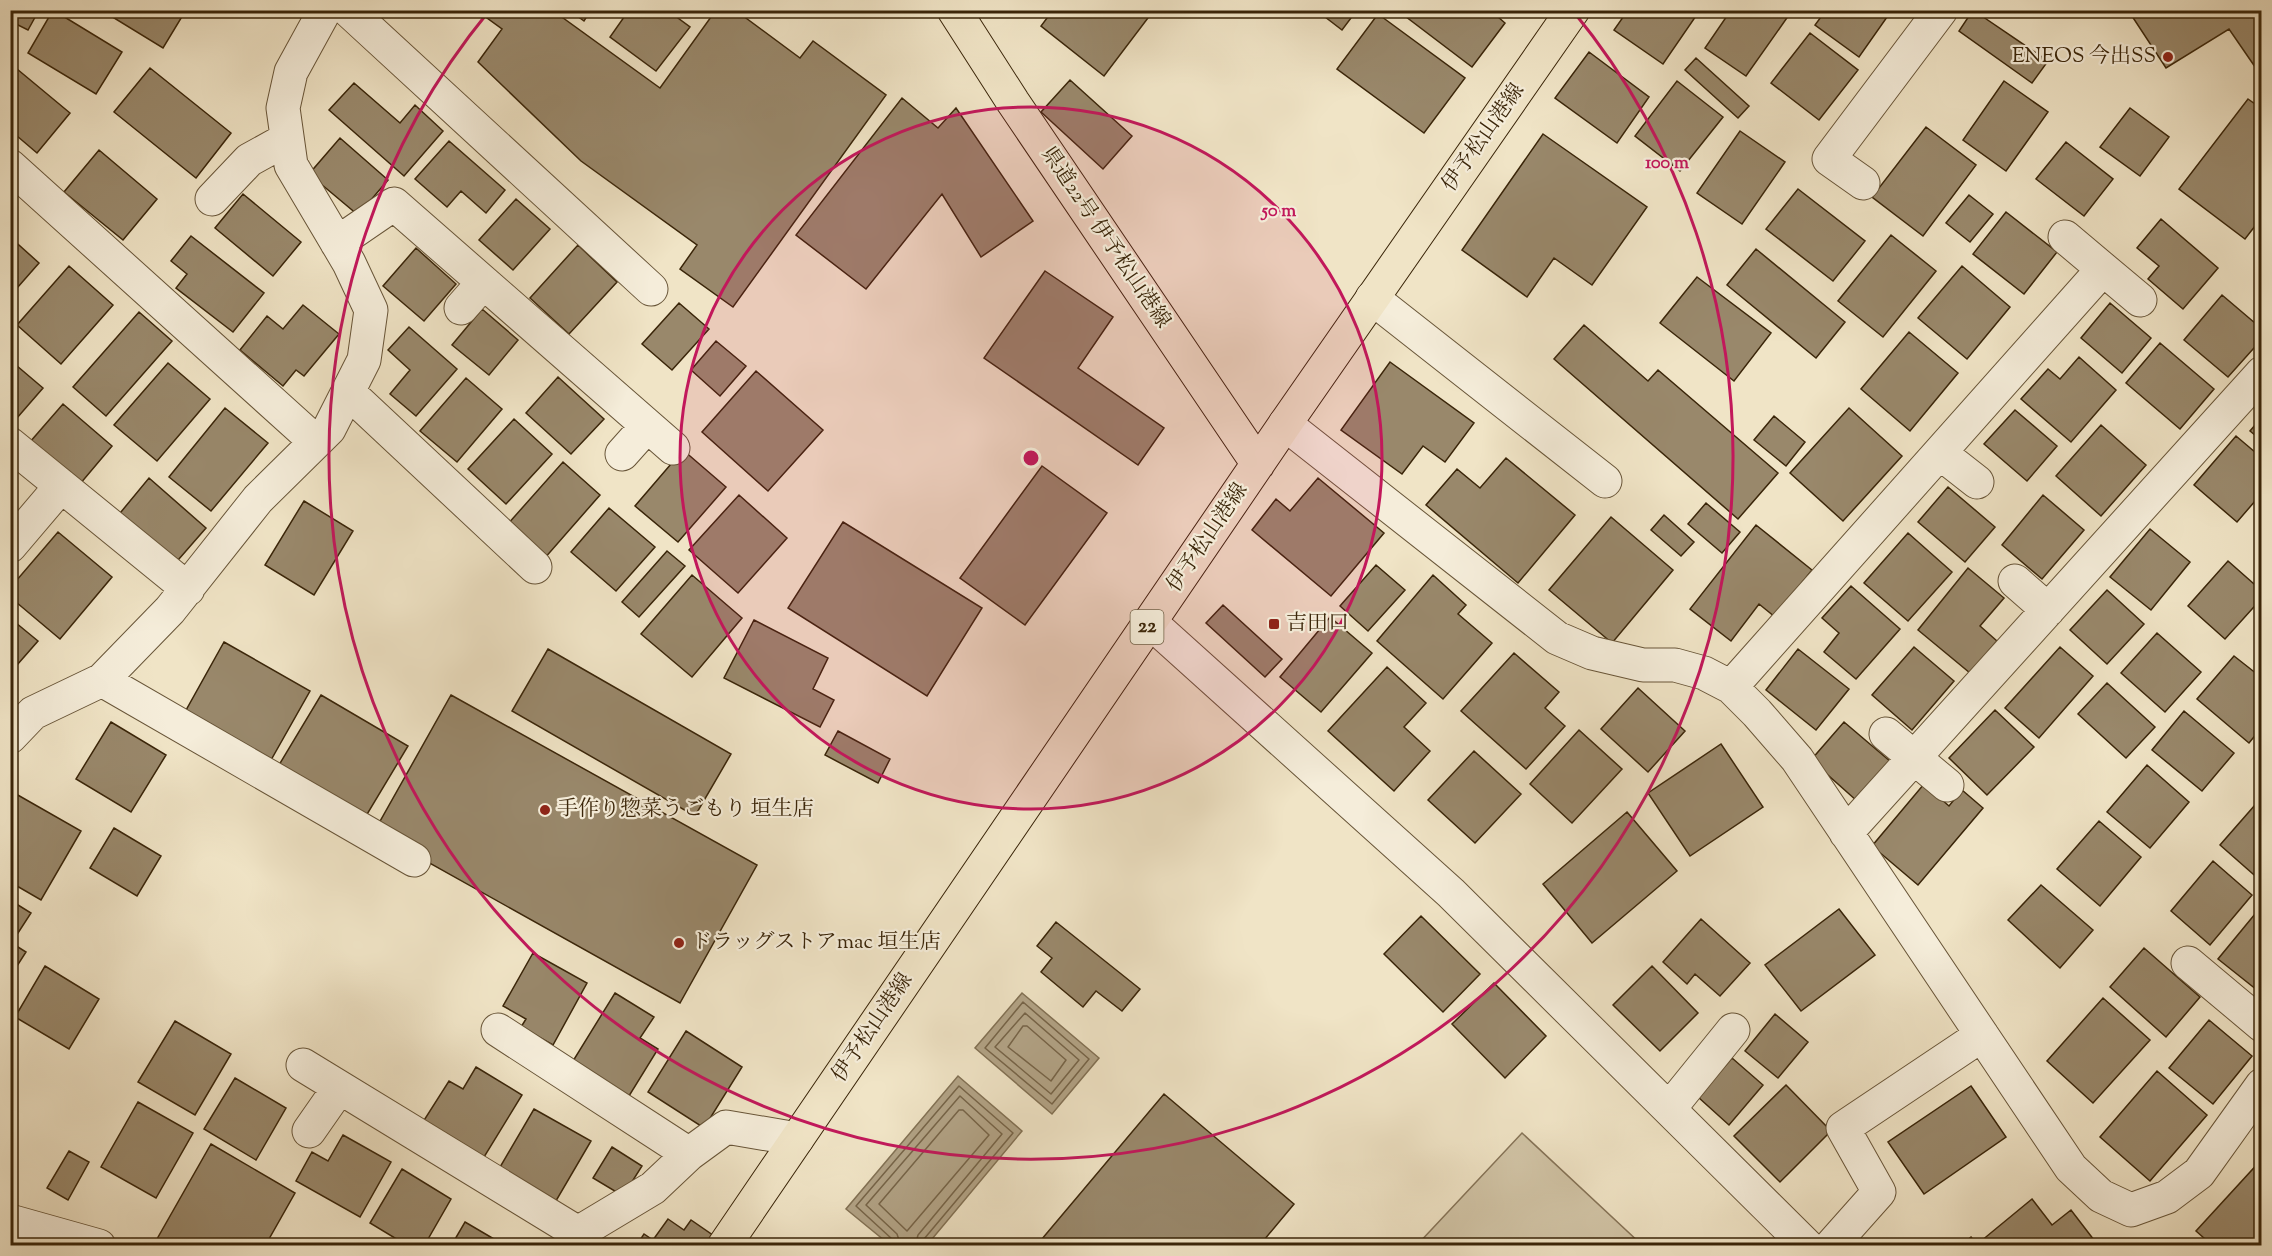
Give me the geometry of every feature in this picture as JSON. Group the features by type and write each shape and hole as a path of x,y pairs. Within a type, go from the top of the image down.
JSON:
{"main road":[{"name":"伊予松山港線","path":"724,1245 1285,424 1572,10"},
{"name":"県道22号 伊予松山港線","path":"961,14 1258,464"}],"street":[{"path":"10,738 33,713 102,680 188,589 258,499 329,429 364,360 371,310 337,243 291,165 282,108 291,72 325,10"},
{"path":"348,10 651,289"},
{"path":"1863,183 1829,159 1941,10"},
{"path":"212,199 249,160 287,139"},
{"path":"10,166 316,442"},
{"path":"337,243 394,204 673,448"},
{"path":"2065,237 2140,300"},
{"path":"1731,687 2103,269"},
{"path":"461,308 483,283"},
{"path":"1372,298 1605,481"},
{"path":"1846,833 2262,373"},
{"path":"348,392 536,567"},
{"path":"1285,424 1557,638 1592,653 1643,665 1675,665 1704,673 1731,687 1797,759 2071,1168 2101,1196 2130,1210 2167,1197 2199,1173 2262,1085"},
{"path":"622,454 646,426"},
{"path":"10,444 188,589"},
{"path":"1940,453 1977,482"},
{"path":"10,546 61,486"},
{"path":"2015,581 2048,609"},
{"path":"1150,622 1451,893 1807,1245"},
{"path":"102,680 414,860"},
{"path":"1886,734 1947,785"},
{"path":"2188,963 2262,1025"},
{"path":"498,1030 688,1154"},
{"path":"1669,1109 1733,1030"},
{"path":"1831,1245 1879,1192 1843,1128 1982,1035"},
{"path":"303,1065 573,1239 653,1188 688,1154 726,1126 797,1139"},
{"path":"309,1131 339,1088"},
{"path":"10,1221 99,1245"}],"shaded area":[{"path":"1522,1133 1642,1245 1417,1245"}],"water":[{"path":"1022,993 1099,1058 1052,1114 975,1048"},
{"path":"958,1076 1022,1131 927,1245 890,1245 846,1209"}],"building":[{"path":"10,10 39,10 28,30 10,21"},
{"path":"53,10 122,52 96,94 28,53"},
{"path":"101,10 186,10 163,48"},
{"path":"476,10 552,10 660,88 716,10 735,10 800,58 813,41 886,95 733,307 680,269 697,245 581,161 478,62 502,29"},
{"path":"569,10 591,10 584,21"},
{"path":"629,10 667,10 690,27 656,71 610,37"},
{"path":"1053,10 1154,10 1104,76 1041,26"},
{"path":"1316,10 1357,10 1342,30"},
{"path":"1397,10 1490,10 1505,23 1472,67"},
{"path":"1628,10 1696,10 1698,13 1663,64 1614,30"},
{"path":"1731,10 1782,10 1789,15 1746,76 1705,48"},
{"path":"1826,10 1892,10 1859,57 1815,25"},
{"path":"1973,10 2048,61 2032,83 1959,31"},
{"path":"2128,10 2256,10 2262,18 2262,77 2229,29 2166,68"},
{"path":"1378,14 1465,78 1424,133 1337,69"},
{"path":"1810,33 1858,70 1819,120 1771,83"},
{"path":"1589,52 1649,97 1617,143 1555,98"},
{"path":"1696,58 1749,106 1738,118 1685,70"},
{"path":"11,64 70,113 37,153 10,130"},
{"path":"150,68 231,133 196,178 114,112"},
{"path":"1070,80 1132,136 1103,169 1041,112"},
{"path":"1677,81 1723,117 1680,171 1635,136"},
{"path":"2004,81 2048,112 2006,171 1963,140"},
{"path":"354,83 400,123 415,105 443,131 404,176 329,110"},
{"path":"902,98 938,128 956,108 1033,221 981,257 942,194 866,289 796,235"},
{"path":"2248,99 2262,109 2262,217 2245,239 2179,189"},
{"path":"2130,108 2169,137 2140,176 2100,147"},
{"path":"1926,127 1976,165 1923,236 1872,197"},
{"path":"1740,131 1785,162 1742,224 1697,193"},
{"path":"1543,134 1647,207 1592,285 1554,258 1527,297 1462,250"},
{"path":"340,138 388,180 358,215 309,174"},
{"path":"449,141 505,190 486,213 461,191 447,207 415,179"},
{"path":"2066,142 2113,179 2084,216 2036,179"},
{"path":"99,150 157,199 123,240 64,192"},
{"path":"1798,189 1865,241 1833,281 1766,229"},
{"path":"243,194 301,242 273,276 215,228"},
{"path":"1969,195 1993,214 1970,242 1946,223"},
{"path":"516,199 550,229 513,270 479,240"},
{"path":"2006,212 2057,252 2024,294 1973,254"},
{"path":"2161,219 2218,268 2183,309 2148,279 2159,266 2137,248"},
{"path":"1891,235 1936,271 1883,337 1838,301"},
{"path":"191,236 264,293 233,332 176,288 187,274 171,261"},
{"path":"10,237 39,263 10,296"},
{"path":"578,245 617,282 569,334 530,298"},
{"path":"416,248 456,284 424,321 383,286"},
{"path":"1756,249 1845,322 1816,358 1727,285"},
{"path":"69,266 113,305 61,364 17,325"},
{"path":"1962,266 2010,307 1967,359 1918,318"},
{"path":"1045,271 1113,317 1078,368 1164,428 1138,465 984,358"},
{"path":"1697,277 1771,333 1734,381 1660,323"},
{"path":"2222,295 2262,329 2262,339 2228,377 2184,340"},
{"path":"679,303 709,329 672,370 642,344"},
{"path":"2110,303 2151,338 2122,373 2081,338"},
{"path":"303,305 339,334 304,376 296,370 283,386 240,350 267,316 283,329"},
{"path":"482,309 518,340 489,375 452,345"},
{"path":"139,312 172,341 106,416 73,387"},
{"path":"1584,325 1648,381 1658,370 1778,473 1738,519 1554,359"},
{"path":"409,327 457,369 416,416 390,394 410,370 388,350"},
{"path":"1909,332 1958,373 1910,431 1861,389"},
{"path":"716,341 746,366 720,396 691,370"},
{"path":"2160,343 2214,389 2180,429 2126,383"},
{"path":"2079,357 2116,390 2071,442 2021,399 2048,369 2060,379"},
{"path":"10,360 43,388 10,426"},
{"path":"1390,362 1474,423 1445,462 1423,446 1402,474 1341,430"},
{"path":"168,363 210,399 157,461 114,425"},
{"path":"756,371 823,430 768,491 702,432"},
{"path":"558,377 604,419 571,454 526,413"},
{"path":"466,378 502,409 457,462 420,431"},
{"path":"63,404 112,446 80,484 30,442"},
{"path":"225,408 268,443 211,511 169,477"},
{"path":"1849,408 1902,456 1843,521 1790,473"},
{"path":"2015,410 2057,446 2027,481 1984,444"},
{"path":"1774,416 1805,442 1786,466 1754,440"},
{"path":"2262,417 2262,441 2250,431"},
{"path":"514,419 552,454 506,504 468,469"},
{"path":"2101,425 2146,465 2101,516 2056,476"},
{"path":"2236,436 2262,458 2262,493 2237,522 2194,485"},
{"path":"683,450 726,487 678,542 635,506"},
{"path":"1506,458 1575,515 1518,583 1426,505 1457,469 1480,488"},
{"path":"563,462 600,495 544,559 507,525"},
{"path":"1042,466 1107,513 1025,625 960,578"},
{"path":"149,478 206,528 172,567 116,518"},
{"path":"1318,478 1384,533 1331,596 1252,530 1276,499 1290,511"},
{"path":"1948,487 1995,527 1965,562 1918,522"},
{"path":"739,495 787,538 738,593 689,550"},
{"path":"2043,495 2084,530 2042,579 2002,545"},
{"path":"304,501 353,531 314,595 265,565"},
{"path":"1706,503 1740,532 1722,553 1688,524"},
{"path":"609,508 655,547 616,591 571,552"},
{"path":"1664,515 1694,542 1681,556 1651,530"},
{"path":"1611,517 1673,570 1612,643 1549,590"},
{"path":"843,522 982,608 927,696 788,608"},
{"path":"1756,525 1812,570 1775,617 1759,604 1731,641 1690,609"},
{"path":"2150,529 2190,562 2151,610 2110,577"},
{"path":"58,532 112,577 60,639 10,597 10,588"},
{"path":"1908,533 1952,572 1908,621 1864,583"},
{"path":"667,551 685,566 639,617 622,602"},
{"path":"2228,561 2262,591 2262,598 2225,639 2188,606"},
{"path":"1376,565 1405,590 1368,631 1340,606"},
{"path":"1968,568 2004,598 1980,626 1997,641 1970,673 1918,630"},
{"path":"692,575 742,618 692,677 641,634"},
{"path":"1433,575 1466,605 1458,614 1492,643 1443,699 1377,641"},
{"path":"1851,586 1900,629 1856,679 1824,652 1839,633 1822,618"},
{"path":"2107,590 2144,624 2107,664 2070,630"},
{"path":"1223,605 1282,659 1265,677 1206,623"},
{"path":"1330,617 1372,653 1321,712 1280,677"},
{"path":"10,618 38,641 10,673"},
{"path":"754,620 828,658 813,689 834,700 820,727 724,678"},
{"path":"2157,633 2201,672 2165,712 2121,673"},
{"path":"224,642 310,691 271,760 185,712"},
{"path":"1914,647 1954,681 1912,730 1872,695"},
{"path":"2060,647 2093,676 2039,738 2005,708"},
{"path":"548,649 731,754 695,816 512,711"},
{"path":"1798,649 1849,689 1816,730 1766,690"},
{"path":"1514,653 1559,692 1545,708 1565,726 1526,769 1461,711"},
{"path":"2234,656 2262,678 2262,727 2249,743 2197,699"},
{"path":"1387,667 1426,703 1404,727 1430,751 1394,791 1328,731"},
{"path":"2107,683 2155,727 2126,758 2078,714"},
{"path":"1638,688 1685,731 1648,772 1601,729"},
{"path":"321,695 408,746 366,816 279,765"},
{"path":"451,695 757,865 680,1003 374,832"},
{"path":"1995,710 2034,747 1987,795 1949,758"},
{"path":"2184,711 2234,753 2202,791 2152,750"},
{"path":"111,722 166,755 131,812 76,779"},
{"path":"1844,722 1891,762 1857,801 1811,760"},
{"path":"1579,730 1622,769 1572,823 1530,784"},
{"path":"838,731 890,759 878,783 825,755"},
{"path":"1721,744 1763,807 1690,856 1648,793"},
{"path":"1474,751 1521,794 1475,843 1428,800"},
{"path":"2147,765 2189,802 2150,848 2107,812"},
{"path":"1924,784 1949,806 1962,790 1983,808 1918,885 1872,846"},
{"path":"16,794 81,831 41,900 10,882 10,804"},
{"path":"2262,797 2262,880 2261,881 2220,845"},
{"path":"1627,812 1677,871 1592,943 1543,884"},
{"path":"2099,821 2141,857 2100,906 2057,869"},
{"path":"114,828 161,856 137,896 90,868"},
{"path":"2213,861 2252,895 2210,945 2171,911"},
{"path":"2041,885 2093,930 2060,968 2008,920"},
{"path":"10,900 31,913 18,933 10,929"},
{"path":"1839,909 1875,955 1801,1011 1765,965"},
{"path":"2255,914 2262,919 2262,994 2218,959"},
{"path":"1421,916 1480,974 1443,1012 1384,954"},
{"path":"1701,919 1750,963 1720,996 1695,974 1687,984 1663,962"},
{"path":"1056,922 1140,989 1122,1011 1096,991 1083,1007 1041,972 1052,958 1037,946"},
{"path":"10,942 26,952 10,977"},
{"path":"2144,948 2200,997 2166,1037 2110,987"},
{"path":"533,953 587,983 553,1045 521,1027 526,1019 503,1006"},
{"path":"45,966 99,999 69,1049 15,1017"},
{"path":"1652,966 1698,1013 1660,1051 1613,1005"},
{"path":"1494,983 1546,1036 1505,1078 1452,1024"},
{"path":"615,993 654,1017 640,1038 658,1049 629,1096 573,1061"},
{"path":"2103,998 2150,1040 2093,1103 2047,1061"},
{"path":"1775,1014 1808,1042 1778,1078 1745,1051"},
{"path":"2209,1020 2252,1056 2213,1104 2169,1068"},
{"path":"175,1021 231,1054 195,1115 138,1082"},
{"path":"686,1031 742,1067 704,1128 648,1092"},
{"path":"1732,1058 1763,1085 1729,1125 1698,1097"},
{"path":"476,1067 522,1095 481,1162 421,1125 449,1081 463,1089"},
{"path":"2157,1071 2207,1115 2150,1181 2100,1137"},
{"path":"235,1078 286,1108 256,1160 204,1129"},
{"path":"1786,1085 1831,1131 1780,1182 1734,1136"},
{"path":"1971,1086 2006,1137 1924,1194 1888,1142"},
{"path":"1164,1094 1294,1204 1259,1246 1036,1246"},
{"path":"138,1102 193,1133 156,1198 101,1167"},
{"path":"534,1109 591,1141 553,1206 496,1174"},
{"path":"343,1135 391,1162 360,1217 296,1181 312,1152 328,1161"},
{"path":"211,1144 295,1193 265,1246 153,1246"},
{"path":"612,1147 642,1166 623,1196 593,1178"},
{"path":"69,1151 89,1162 68,1200 47,1188"},
{"path":"2262,1159 2262,1246 2213,1246 2196,1231"},
{"path":"402,1169 451,1199 424,1246 408,1246 370,1223"},
{"path":"2032,1199 2052,1225 2071,1210 2094,1240 2088,1246 1985,1246 1981,1241"},
{"path":"668,1219 684,1230 691,1220 717,1238 711,1246 636,1246 644,1234 653,1240"},
{"path":"465,1222 506,1246 451,1246"},
{"path":"1971,1237 1978,1246 1960,1246"}],"place":[{"name":"ENEOS 今出SS","path":"2168,57"},
{"name":"吉田口","path":"1274,624"},
{"name":"手作り惣菜うごもり 垣生店","path":"545,810"},
{"name":"ドラッグストアmac 垣生店","path":"679,943"}]}
